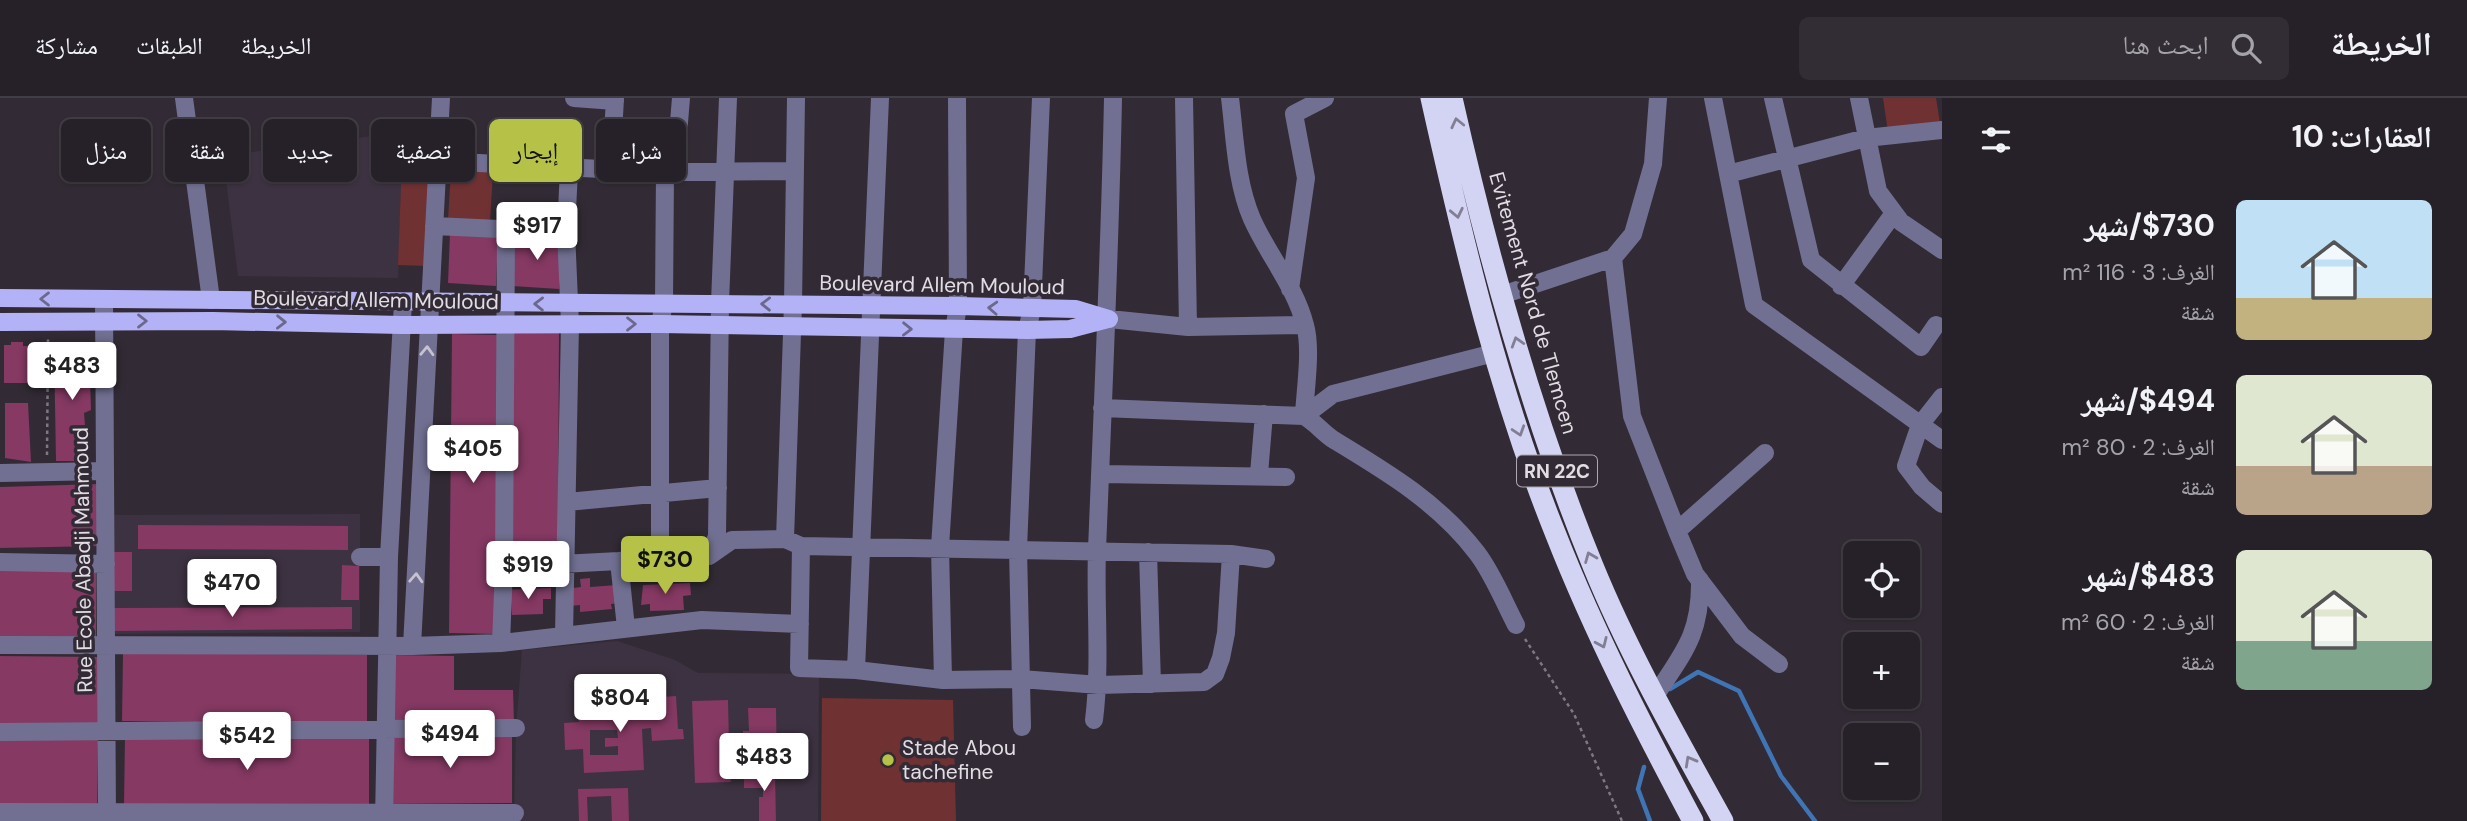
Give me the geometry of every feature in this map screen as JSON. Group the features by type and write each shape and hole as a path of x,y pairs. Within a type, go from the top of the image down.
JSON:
{"highway":[{"name":"RN 22C","path":"1431,98 1460,227 1494,353 1532,471 1581,596 1630,705 1693,821"},
{"name":"Evitement Nord de Tlemcen","path":"1452,98 1469,175 1502,295 1557,473 1594,568 1655,696 1723,821"}],"main road":[{"name":"Boulevard Allem Mouloud","path":"0,298 958,306 1076,309 1109,319"},
{"path":"211,300 213,321"},
{"name":"Boulevard Allem Mouloud","path":"0,323 213,321 402,325 660,324 1027,330 1070,329 1109,319"}],"street":[{"path":"184,98 211,300"},
{"path":"440,119 441,98"},
{"path":"574,98 615,99 614,119"},
{"path":"678,119 681,98"},
{"path":"709,556 717,536 720,303 729,98"},
{"path":"796,98 792,326 793,542 800,624 799,668 856,670 943,680 1021,679 1098,685 1204,682 1215,674 1226,633 1231,554"},
{"path":"856,670 874,305 880,98"},
{"path":"943,680 940,547 954,330 958,306 957,98"},
{"path":"1022,727 1018,549 1027,330 1032,309 1041,98"},
{"path":"1094,720 1098,685 1097,552 1102,474 1102,408 1109,319 1113,98"},
{"path":"1184,98 1188,327"},
{"path":"1230,98 1239,173 1251,217 1290,289 1305,325 1307,343 1304,416"},
{"path":"1290,289 1306,178 1294,114 1325,98"},
{"path":"1502,295 1613,258 1633,234 1653,164 1658,98"},
{"path":"1713,98 1754,305 1942,440"},
{"path":"1773,98 1811,260 1920,347 1936,325"},
{"path":"1858,98 1878,191 1901,222 1942,250"},
{"path":"1728,174 1866,138 1942,130"},
{"path":"686,172 794,171"},
{"path":"412,646 436,182"},
{"path":"564,635 570,324 566,232 568,182"},
{"path":"660,554 660,324 664,303 670,182"},
{"path":"1841,286 1894,213"},
{"path":"434,226 566,232"},
{"path":"500,643 504,567 506,229"},
{"path":"1613,258 1632,416 1677,531 1700,580 1742,636 1779,664"},
{"name":"Rue Ecole Abadji Mahmoud","path":"104,299 107,817"},
{"path":"384,817 389,557 403,302"},
{"path":"1109,319 1188,327 1305,325"},
{"path":"1304,416 1334,394 1494,353"},
{"path":"1942,397 1920,425 1906,466 1922,487 1942,504"},
{"path":"1102,408 1304,416 1317,423 1330,438 1387,470 1435,507 1478,554 1516,625"},
{"path":"1259,474 1264,414"},
{"path":"1677,531 1765,453"},
{"path":"0,474 105,471"},
{"path":"1102,474 1259,474 1286,477"},
{"path":"567,502 718,488"},
{"path":"391,522 420,522"},
{"path":"504,567 619,561 660,554 709,556 732,540 862,547 1231,554 1266,559"},
{"path":"1147,552 1152,684"},
{"path":"360,557 389,557"},
{"path":"619,561 626,628"},
{"path":"0,562 106,564"},
{"path":"1655,696 1692,637 1700,608 1700,580"},
{"path":"0,645 386,647 500,643 702,620 800,624"},
{"path":"0,732 516,728"},
{"path":"0,812 107,817 384,817 514,813"}],"path":[{"path":"47,472 48,322"},
{"path":"1516,625 1574,715 1622,821"}],"shaded area":[{"path":"1883,98 1936,98 1940,123 1888,132"},
{"path":"371,136 371,182 401,182 398,278 238,276 226,182 249,182 249,153 263,151 263,182 357,182 357,138"},
{"path":"475,170 489,171 489,182 492,182 490,222 448,220 450,182 475,182"},
{"path":"401,182 430,182 427,266 398,265"},
{"path":"360,514 360,632 113,634 112,515"},
{"path":"617,641 675,660 698,673 819,674 818,821 514,821 516,728 522,650"},
{"name":"Stade Abou tachefine","path":"822,698 953,700 956,821 821,821"}],"building":[{"path":"450,233 498,235 496,286 448,283"},
{"path":"514,236 561,238 559,289 512,286"},
{"path":"514,330 559,330 558,555 512,554"},
{"path":"452,334 497,335 496,634 449,633"},
{"path":"11,342 23,342 23,346 29,346 30,383 4,383 4,345 11,345"},
{"path":"54,346 89,346 91,410 84,413 88,461 56,461"},
{"path":"5,403 28,403 31,462 5,458"},
{"path":"99,484 101,546 0,548 0,487"},
{"path":"138,525 348,526 348,550 138,549"},
{"path":"113,552 132,552 132,591 113,591"},
{"path":"342,565 359,566 359,600 341,600"},
{"path":"0,570 96,571 96,639 0,638"},
{"path":"590,578 590,587 617,585 619,603 611,604 612,609 580,612 580,605 571,606 573,588 581,587 580,579"},
{"path":"690,583 691,595 683,596 684,610 650,611 650,604 641,605 643,585"},
{"path":"551,588 551,599 543,599 543,614 512,615 511,600 505,590"},
{"path":"352,607 352,629 113,631 113,608"},
{"path":"123,653 367,655 367,724 122,721"},
{"path":"392,655 454,656 454,690 513,690 514,722 392,724"},
{"path":"0,656 99,657 98,726 0,724"},
{"path":"676,696 678,729 683,729 684,739 652,741 651,728 642,729 644,770 584,773 583,749 565,750 564,723 579,722 577,700 593,699 594,716 612,715 612,699 628,698 629,714 642,713 642,710 650,709 649,698","holes":["590,730 617,730 618,738 605,738 605,747 618,746 618,755 590,755"]},
{"path":"728,700 729,744 743,744 743,731 749,731 748,708 776,708 777,769 745,770 745,761 738,761 739,774 730,774 731,782 695,783 692,701"},
{"path":"390,735 512,736 512,803 389,804"},
{"path":"0,736 98,737 97,806 0,804"},
{"path":"125,737 369,739 369,808 124,805"},
{"path":"775,772 776,821 759,821 759,797 763,797 763,788 744,788 744,773"},
{"path":"628,788 629,821 612,821 611,796 587,797 588,821 579,821 578,789"}],"waterway":[{"path":"1670,689 1698,672 1739,691 1781,776 1815,821"},
{"path":"1644,767 1638,789 1650,821"}],"place":[{"name":"Stade Abou tachefine","path":"888,760"}]}
